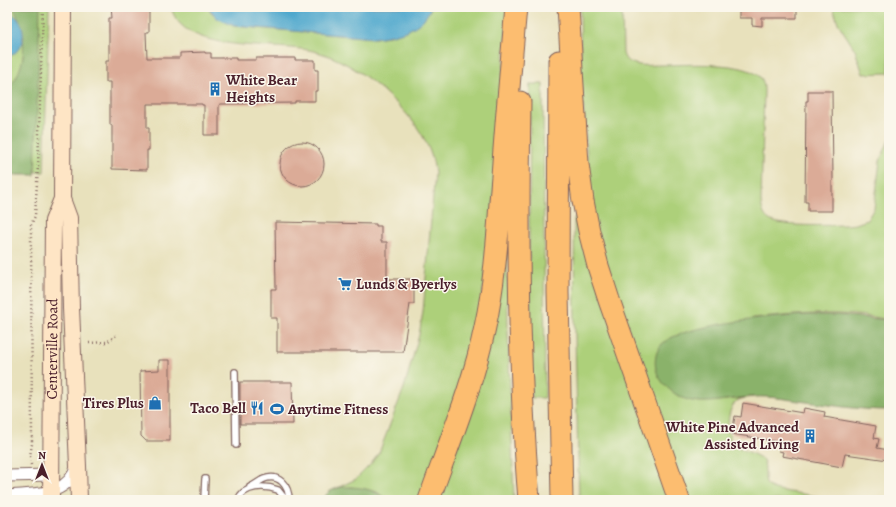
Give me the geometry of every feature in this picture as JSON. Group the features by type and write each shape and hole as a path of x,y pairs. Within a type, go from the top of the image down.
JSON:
{"highway":[{"path":"430,500 472,379 488,316 496,260 516,7"},
{"path":"522,7 520,280 524,438 529,500"},
{"path":"560,7 558,276 562,500"},
{"path":"568,7 578,164 589,231 606,294 679,500"}],"main road":[{"name":"Centerville Road","path":"64,7 62,199 69,218 79,500"},
{"name":"Centerville Road","path":"51,496 53,221 62,199"}],"street":[{"path":"7,496 51,496 69,480 76,469 78,457"},
{"path":"7,476 51,475"}],"lane":[{"path":"235,372 236,446"},
{"path":"204,500 205,479"},
{"path":"238,500 240,495 264,479 275,479 281,482 288,488 289,500"},
{"path":"248,489 262,487 272,488 280,492 286,500"}],"path":[{"path":"30,456 32,444 31,225 35,216 38,169 43,7"},
{"path":"89,343 107,342 118,334"}],"green space":[{"path":"7,7 49,7 44,172 7,172"},
{"path":"13,7 40,7 35,175 7,175 7,89 19,71 24,50 21,27"},
{"path":"171,7 208,7 211,12 234,26 374,38 390,36 429,12 431,7 508,7 491,236 477,330 422,500 387,500 377,492 351,487 335,489 356,479 371,464 379,453 404,388 419,335 423,312 435,173 427,144 416,126 403,110 378,87 350,66 317,52 301,49 235,44 213,40 194,34 179,23"},
{"path":"580,7 622,7 623,53 626,60 634,64 699,64 729,66 742,68 753,72 761,78 764,92 761,202 765,216 774,222 794,225 847,225 856,224 867,220 874,208 880,161 889,140 889,320 838,314 804,314 753,319 725,400 754,397 740,399 734,404 730,412 728,429 731,440 736,446 756,455 763,460 767,485 778,490 828,500 686,500 592,222 581,74"},
{"path":"833,7 889,7 889,73 863,74 855,50 838,23"},
{"path":"530,84 543,84 545,398 532,398 529,245"},
{"path":"576,217 670,500 579,500 575,336 574,218"},
{"path":"507,237 508,332 514,500 437,500"},
{"path":"809,315 838,315 889,320 889,410 833,406 765,397 745,397 710,402 693,401 680,397 671,391 663,383 656,369 656,356 660,346 673,337 689,331 732,322"},
{"path":"342,487 366,489 377,493 387,500 323,500 326,494"}],"water":[{"path":"208,7 431,7 427,15 415,27 399,33 374,38 234,26 217,18"},
{"path":"7,12 18,19 23,29 23,35 17,51 7,57"}],"building":[{"name":"White Bear Heights","path":"111,7 146,7 146,9 149,9 149,32 146,32 147,58 180,58 180,53 205,52 211,53 211,58 236,58 236,60 256,60 256,58 295,58 295,60 315,60 315,70 318,70 318,91 315,91 315,101 295,101 295,103 221,104 219,105 219,135 204,135 204,105 202,104 147,104 149,150 147,150 147,170 112,169 110,82 106,82 106,61 109,61 109,18 112,18"},
{"path":"739,7 797,7 797,18 762,18 762,26 752,25 752,18 739,18"},
{"path":"808,91 832,91 832,211 808,211 808,202 805,202 806,101 808,101"},
{"path":"302,142 314,146 320,152 324,164 320,176 314,182 302,186 290,182 284,176 280,164 284,152 290,146"},
{"name":"Lunds & Byerlys","path":"275,222 376,224 376,226 381,226 381,242 387,242 387,279 414,279 414,304 410,304 403,352 277,352 277,318 271,318 271,289 276,289"},
{"name":"Tires Plus","path":"159,360 170,360 170,441 146,441 141,436 140,371 159,370"},
{"path":"240,382 292,382 293,424 240,424"},
{"name":"White Pine Advanced Assisted Living","path":"743,403 803,413 804,408 825,412 824,417 876,426 874,438 879,439 877,448 889,450 888,460 845,454 842,467 782,456 783,452 779,451 780,442 732,434 735,416 741,417"}],"place":[{"name":"White Bear Heights","path":"215,89"},
{"name":"Lunds & Byerlys","path":"345,284"},
{"name":"Tires Plus","path":"155,403"},
{"name":"Taco Bell","path":"257,408"},
{"name":"Anytime Fitness","path":"277,409"},
{"name":"White Pine Advanced Assisted Living","path":"810,436"}]}
